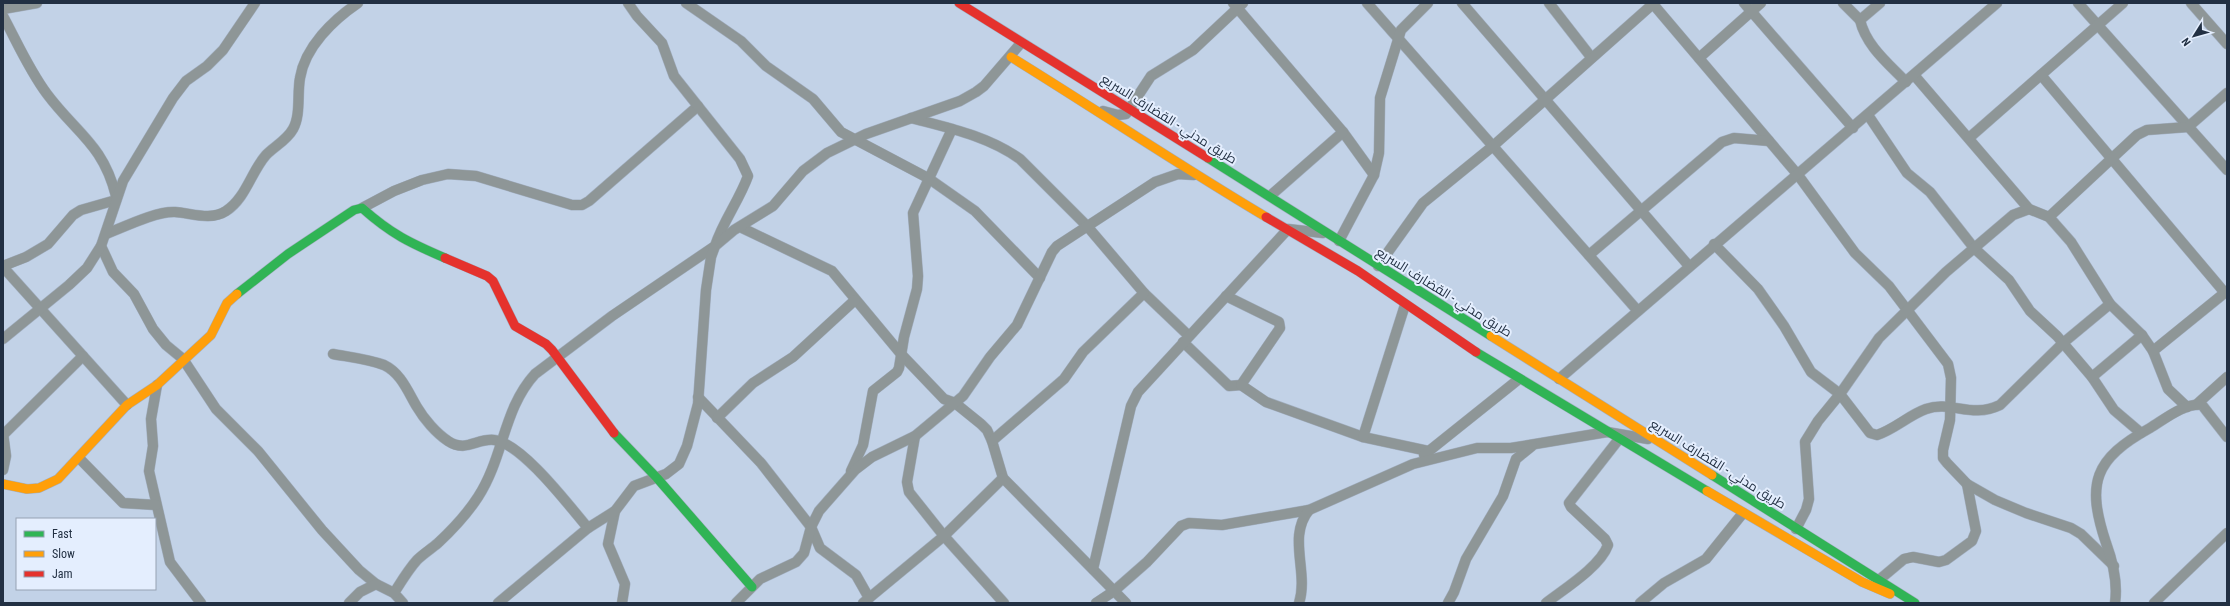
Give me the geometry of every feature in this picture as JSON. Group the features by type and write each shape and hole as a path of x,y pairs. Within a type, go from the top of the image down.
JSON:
{"main road":[{"name":"طريق مدني - القضارف السريع","path":"959,3 1130,111 1270,196 1378,266 1913,602"},
{"path":"1011,57 1094,108 1194,175 1358,271 1405,305 1519,380 1862,582 1884,592 1913,602"},
{"path":"3,484 27,489 47,486 58,479 127,405 157,385 183,359 211,335 227,303 237,294 288,254 354,210 362,208 385,228 407,242 487,276 493,281 515,326 546,344 602,419 657,478 752,587"}],"street":[{"path":"3,8 37,3"},
{"path":"3,339 78,277 101,246 123,181 178,90 186,81 219,55 255,3"},
{"path":"106,234 161,214 173,212 212,215 225,212 245,191 266,155 293,130 296,120 300,77 314,45 330,26 358,3"},
{"path":"499,603 588,528 615,510 634,486 657,478 674,469 679,464 692,429 698,397 706,290 711,257 720,231 737,201 748,176 740,158 674,76 662,43 637,16 628,3"},
{"path":"686,3 741,41 772,71 813,99 833,125 854,140 928,178 975,211 1040,278"},
{"path":"1366,3 1637,310"},
{"path":"1339,241 1374,175 1379,154 1380,98 1398,39 1404,26 1428,3"},
{"path":"1462,3 1689,266"},
{"path":"1549,3 1591,57"},
{"path":"1744,3 1853,128"},
{"path":"1698,58 1762,3"},
{"path":"1843,3 1860,20 1862,29 1874,47 1906,82"},
{"path":"1860,20 1880,3"},
{"path":"1559,379 1637,310 1798,175 1997,3"},
{"path":"2078,3 2227,170"},
{"path":"1969,138 2124,3"},
{"path":"2191,3 2227,44"},
{"path":"1094,108 1122,115 1130,111 1151,76 1193,50 1238,4 1343,132 1374,175"},
{"path":"1378,266 1423,203 1493,146 1591,57 1653,4 1798,175 1855,253 1883,278 1948,364 1951,378 1950,420 1943,450 1943,458 1967,484 2010,507 2071,528 2081,534 2114,566"},
{"path":"3,16 37,80 58,108 95,147 104,161 111,174 116,198"},
{"path":"394,592 417,560 437,544 469,509 487,481 512,410 525,385 535,374 612,316 715,246 740,227 773,206 803,171 814,161 854,140 960,100 976,92 1011,57 1021,43"},
{"path":"1914,75 2030,209 2049,217 2071,242 2110,304 2142,336 2153,351 2164,383 2168,389 2187,407"},
{"path":"2041,75 2226,292 2153,351"},
{"path":"2049,217 2113,160 2129,142 2147,130 2188,127 2227,93"},
{"path":"362,208 394,190 422,180 448,174 476,176 572,205 582,205 589,201 698,106"},
{"path":"1868,115 1907,174 1930,192 1974,248 2009,280 2030,311 2063,342 2092,377 2114,410 2141,432"},
{"path":"911,118 977,136 1008,150 1020,159 1087,226 1221,380 1229,386 1241,385 1266,402 1363,437 1428,451"},
{"path":"849,477 863,445 873,391 897,372 918,276 913,213 952,129"},
{"path":"1270,196 1343,132"},
{"path":"1589,255 1728,138 1770,141"},
{"path":"736,603 760,579 796,562 804,553 811,527 820,511 863,463 915,436 955,403 968,389 990,357 1017,325 1057,246 1155,182 1178,174 1194,175"},
{"path":"116,198 81,210 73,215 48,244 26,257 3,267 39,309 127,405"},
{"path":"1796,528 1806,510 1809,500 1805,442 1818,421 1840,394 1879,338 1946,272 2013,214 2030,209"},
{"path":"740,227 795,255 826,267 832,271 901,354 944,399 955,403 987,430 992,441 1003,478 1126,603"},
{"path":"1093,569 1131,406 1145,384 1288,229 1327,233"},
{"path":"1714,244 1758,289 1784,326 1811,372 1840,394 1870,433 1877,435 1926,409 1950,408 1988,411 2000,405 2063,342 2110,304"},
{"path":"101,246 113,272 134,294 153,329 166,345 183,359 216,409 258,451 322,530 376,584 394,592 403,603"},
{"path":"992,441 1064,379 1083,352 1144,293"},
{"path":"1226,296 1279,322 1280,328 1241,385"},
{"path":"718,418 753,383 793,357 855,300"},
{"path":"1363,437 1405,305"},
{"path":"2092,377 2142,336"},
{"path":"333,354 384,366 398,375 418,409 431,426 447,441 456,445 470,446 493,440 502,442 537,469 588,528"},
{"path":"3,470 6,456 4,434 83,356"},
{"path":"2115,603 2114,566 2096,505 2099,473 2110,455 2141,432 2187,407 2197,404 2227,377"},
{"path":"1413,464 1519,380"},
{"path":"157,385 151,420 153,446 148,467 170,562 201,603"},
{"path":"698,397 761,463 811,527 820,548 856,575 866,600 944,536 1003,478"},
{"path":"2197,404 2207,409 2227,437"},
{"path":"1096,603 1114,591 1148,562 1181,526 1189,523 1222,525 1309,510 1413,464 1477,448 1512,448 1607,432 1656,440"},
{"path":"915,436 907,482 909,492 944,536 1004,603"},
{"path":"1546,603 1591,568 1606,550 1608,545 1605,540 1569,504 1619,439"},
{"path":"1448,603 1454,592 1466,559 1503,496 1516,460 1535,444"},
{"path":"79,458 123,503 156,505"},
{"path":"1879,580 1904,559 1913,557 1939,562 1946,560 1972,541 1976,531 1967,484"},
{"path":"615,510 608,544 625,584 622,603"},
{"path":"1299,603 1301,585 1299,532 1303,517 1309,510"},
{"path":"1640,603 1664,583 1706,559 1743,513"},
{"path":"2154,603 2227,533"},
{"path":"349,603 360,592 376,584"}],"traffic: fast":[{"path":"1208,158 1491,336"},
{"path":"237,294 288,254 354,210 362,208 382,225 401,237 421,248 445,258"},
{"path":"1476,352 1707,491"},
{"path":"614,433 657,478 752,587"},
{"path":"1712,475 1915,603"}],"traffic: slow":[{"path":"1011,57 1266,217"},
{"path":"3,484 27,489 39,488 58,479 127,405 157,385 211,335 227,303 237,294"},
{"path":"1491,336 1712,475"},
{"path":"1707,491 1862,582 1890,594"}],"traffic: jam":[{"path":"959,3 1208,158"},
{"path":"1266,217 1358,271 1476,352"},
{"path":"445,258 487,276 493,281 515,326 546,344 552,350 614,433"}]}
